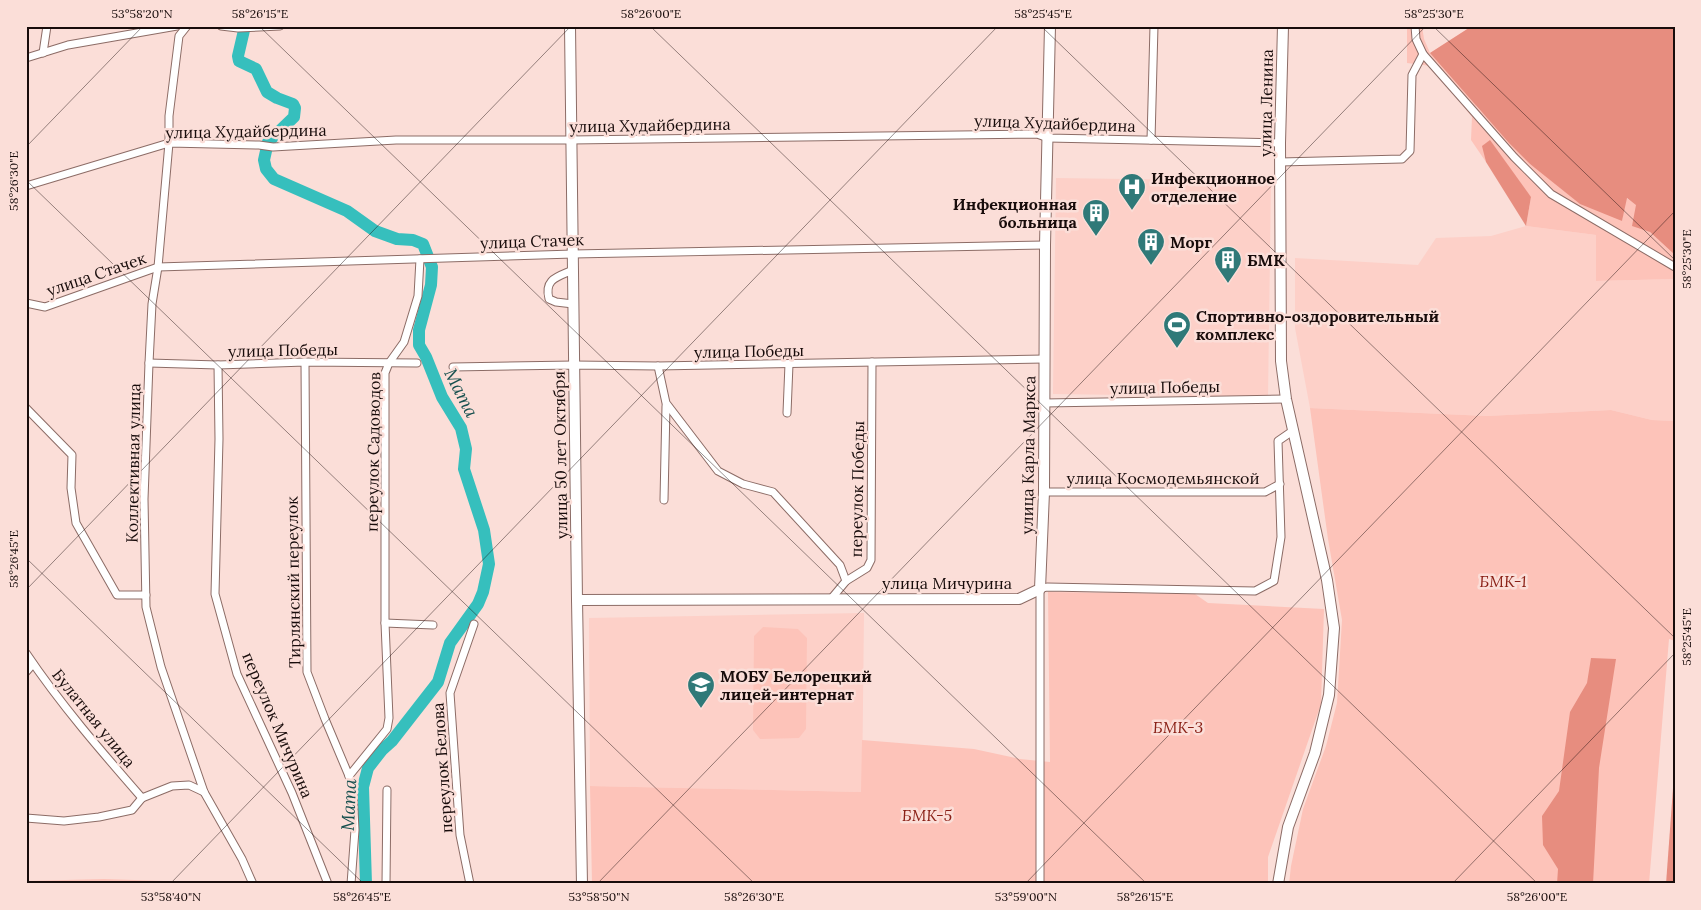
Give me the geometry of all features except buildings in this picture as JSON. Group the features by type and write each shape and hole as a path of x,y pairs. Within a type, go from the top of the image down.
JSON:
{"street":[{"path":"43,53 47,26"},
{"path":"26,58 68,46 145,29 177,26"},
{"name":"Коллективная улица","path":"187,26 179,36 169,116 169,143 158,268 152,304 144,499 146,607 161,667 204,792 242,859 253,884"},
{"path":"220,26 238,28 280,26"},
{"name":"улица 50 лет Октября","path":"570,26 582,884"},
{"name":"улица Карла Маркса","path":"1040,884 1040,590 1044,492 1045,245 1050,26"},
{"path":"1151,140 1154,26"},
{"name":"улица Ленина","path":"1278,884 1288,827 1315,753 1329,695 1334,628 1327,580 1286,399 1281,361 1280,143 1283,26"},
{"path":"1415,26 1416,39 1423,54 1514,157 1551,194 1675,267"},
{"path":"1280,162 1402,159 1410,151 1412,75 1419,58 1423,54"},
{"name":"улица Худайбердина","path":"26,186 169,143 272,147 396,140 571,140 1036,134 1048,138 1280,143"},
{"name":"улица Стачек","path":"26,303 45,307 158,268 573,254 1045,245"},
{"name":"переулок Садоводов","path":"349,776 387,729 389,718 385,623 385,373 389,363 404,342 418,296 420,259"},
{"path":"573,270 558,276 550,282 547,290 550,299 556,302 573,304"},
{"name":"улица Победы","path":"453,367 658,366 1044,359"},
{"name":"Тирлянский переулок","path":"305,362 307,672 349,776 355,830 351,884"},
{"name":"переулок Победы","path":"831,599 846,581 867,568 871,560 872,362"},
{"name":"улица Победы","path":"149,363 417,363"},
{"name":"переулок Мичурина","path":"218,364 219,439 215,594 237,674 292,793 328,884"},
{"path":"787,412 788,364"},
{"path":"658,366 667,413 664,500"},
{"name":"улица Победы","path":"1044,403 1286,399"},
{"path":"666,403 718,471 743,484 773,492 840,565 846,581"},
{"path":"26,408 72,455 71,488 76,523 117,595 146,595"},
{"name":"улица Мичурина","path":"577,600 1019,599 1048,587 1255,590 1274,581 1281,537 1278,441 1294,430"},
{"name":"улица Космодемьянской","path":"1044,492 1266,492 1280,484"},
{"path":"385,623 433,624"},
{"name":"переулок Белова","path":"470,884 460,835 450,693 474,624"},
{"name":"Булатная улица","path":"26,653 60,702 142,798"},
{"path":"26,672 33,664"},
{"path":"26,818 64,821 99,817 132,810 142,798 172,786 189,785 204,792"},
{"path":"386,884 387,790"}],"shaded area":[{"path":"1472,26 1675,26 1675,255 1650,232 1632,226 1636,205 1627,198 1622,221 1580,204 1530,164 1509,143 1430,53"},
{"path":"1490,140 1531,197 1526,226 1486,162 1482,146"},
{"path":"1056,178 1271,181 1268,397 1053,394"},
{"path":"1526,226 1596,235 1596,281 1675,279 1675,421 1652,420 1611,410 1487,416 1310,408 1295,328 1295,258 1418,265 1436,238 1491,236"},
{"name":"МОБУ Белорецкий лицей-интернат","path":"864,613 862,792 590,786 589,618"},
{"path":"1591,658 1616,659 1599,768 1593,884 1557,884 1558,869 1543,845 1542,816 1559,791 1570,712 1587,683"},
{"path":"1675,761 1675,884 1666,884"}],"green space":[{"path":"1407,26 1422,26 1424,39 1430,53 1472,26 1476,106 1530,164 1622,221 1626,198 1636,204 1650,232 1675,255 1675,279 1596,281 1596,235 1526,226 1531,197 1483,146 1486,162 1471,140 1472,117 1431,66 1407,63"},
{"name":"БМК-1","path":"1310,408 1487,416 1611,410 1652,420 1675,421 1675,641 1669,639 1649,884 1289,884 1303,809 1326,746 1337,703 1342,620 1328,539"},
{"path":"1048,592 1195,594 1208,603 1324,609 1321,704 1268,857 1268,884 592,884 590,786 861,792 862,740 974,749 1020,759 1050,762"},
{"path":"763,627 798,629 807,638 806,729 799,738 760,739 753,730 754,636"},
{"path":"104,879 195,882 195,884 26,884 26,881"}],"waterway":[{"name":"Мата","path":"245,26 238,56 239,61 256,69 267,92 293,104 295,108 294,117 268,142 264,160 266,169 274,179 347,211 375,231 397,239 413,240 423,244 432,267 431,285 419,330 419,345 426,357 442,397 461,428 466,449 464,469 484,530 489,564 483,592 478,604 450,643 438,682 392,741 368,768 363,787 366,884"}],"place":[{"name":"Инфекционное отделение","path":"1132,211"},
{"name":"Инфекционная больница","path":"1096,237"},
{"name":"Морг","path":"1151,266"},
{"name":"БМК","path":"1228,284"},
{"name":"Спортивно-оздоровительный комплекс","path":"1177,349"},
{"name":"МОБУ Белорецкий лицей-интернат","path":"701,709"}],"park label":[{"name":"БМК-3","path":"1178,727"},
{"name":"БМК-5","path":"927,815"}]}
